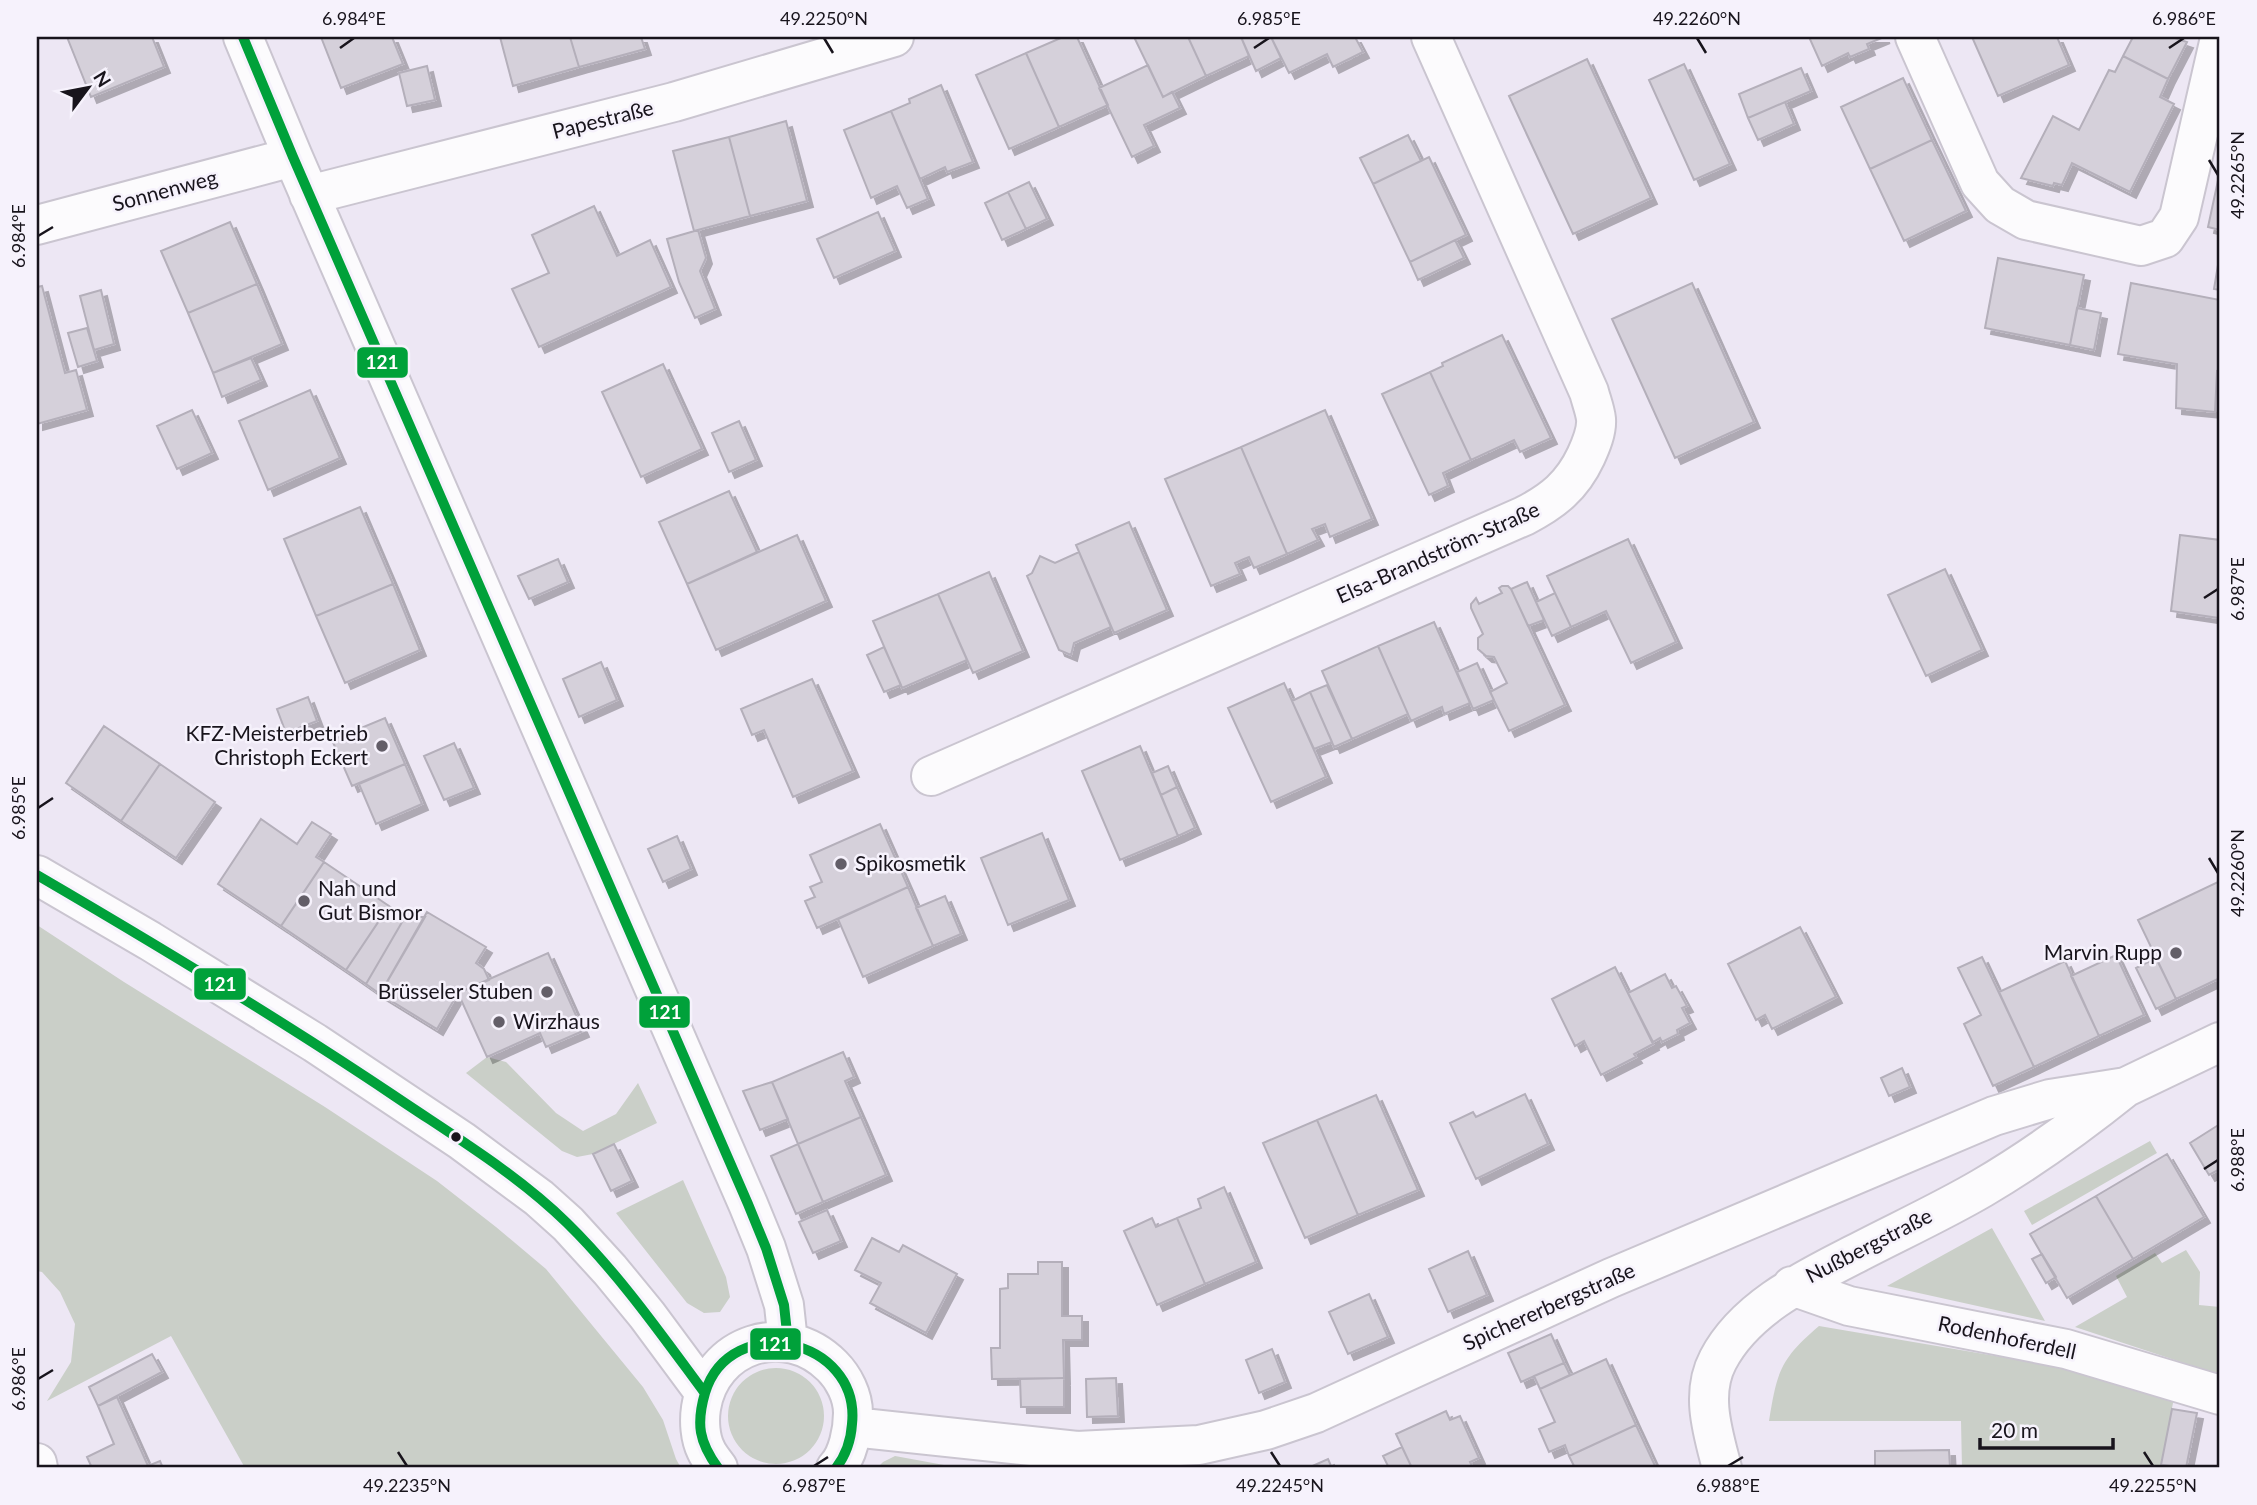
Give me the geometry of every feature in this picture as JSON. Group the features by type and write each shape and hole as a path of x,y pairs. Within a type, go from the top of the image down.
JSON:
{"street":[{"path":"243,37 309,195 748,1204 766,1248 784,1305 788,1342"},
{"name":"Papestraße","path":"309,195 674,102 894,37"},
{"name":"Elsa-Brandström-Straße","path":"931,776 1524,516 1566,489 1578,473 1592,443 1596,419 1589,392 1431,37"},
{"path":"1915,37 1980,183 2000,205 2026,220 2141,246 2165,238 2179,216 2220,38"},
{"name":"Sonnenweg","path":"37,225 293,157"},
{"path":"37,876 150,942 343,1062 462,1141 539,1198 568,1224 617,1279 704,1392"},
{"name":"Spichererbergstraße","path":"853,1427 1077,1451 1199,1445 1266,1430 1316,1413 1611,1278 1994,1116 2050,1099 2126,1087 2220,1042"},
{"name":"Nußbergstraße","path":"1722,1468 1709,1414 1709,1385 1718,1360 1741,1329 1792,1286 1982,1188 2071,1131 2126,1087"},
{"name":"Rodenhoferdell","path":"1792,1286 1849,1306 2066,1349 2220,1395"},
{"path":"718,1468 705,1448 699,1420 704,1392 714,1373 729,1358 747,1347 767,1342 788,1342 807,1348 824,1358 838,1372 848,1389 853,1408 853,1427 841,1463 836,1468"},
{"path":"37,1463 38,1468"}],"shaded area":[{"path":"37,925 437,1181 546,1269 643,1387 663,1420 681,1468 245,1468 171,1336 47,1401 71,1362 75,1324 60,1292 42,1272 37,1271"},
{"path":"487,1057 506,1062 556,1113 583,1131 616,1114 638,1083 657,1123 593,1154 577,1157 562,1151 466,1073"},
{"path":"2150,1141 2157,1153 2032,1225 2024,1211"},
{"path":"683,1180 726,1277 730,1297 720,1312 704,1313 687,1303 616,1213"},
{"path":"1992,1228 2045,1321 1887,1286"},
{"path":"2186,1250 2200,1272 2199,1305 2220,1307 2220,1375 2075,1327 2127,1297 2116,1276 2155,1253 2162,1263"},
{"path":"1819,1326 2061,1367 2174,1398 2160,1468 1962,1468 1961,1421 1769,1421 1782,1368 1796,1348"},
{"path":"776,1368 794,1372 810,1382 820,1398 824,1416 820,1434 810,1450 794,1460 776,1464 758,1460 742,1450 732,1434 728,1416 732,1398 742,1382 758,1372"},
{"path":"895,1456 944,1465 974,1468 877,1468"}],"building":[{"path":"67,37 152,37 164,67 91,97"},
{"path":"321,37 392,37 403,64 341,88"},
{"path":"500,37 570,37 579,67 513,86"},
{"path":"570,37 641,37 645,49 579,67"},
{"path":"1063,37 1077,37 1108,105 1059,127 1026,53"},
{"path":"1134,37 1188,37 1206,76 1163,97"},
{"path":"1188,37 1241,37 1249,56 1206,76"},
{"path":"1241,37 1271,37 1281,58 1256,71"},
{"path":"1271,37 1355,37 1363,52 1333,67 1327,54 1289,73"},
{"path":"1809,37 1884,37 1867,44 1869,49 1850,57 1848,53 1822,66"},
{"path":"1972,37 2057,37 2069,65 1998,96"},
{"path":"2133,37 2172,37 2187,42 2168,79 2123,56"},
{"path":"1026,53 1059,127 1009,149 976,75"},
{"path":"2123,56 2168,79 2160,97 2174,104 2130,192 2072,163 2062,185 2054,183 2053,186 2021,178 2053,116 2079,130 2109,70 2115,72"},
{"path":"1587,59 1651,198 1573,234 1509,96"},
{"path":"1684,64 1730,164 1694,180 1649,80"},
{"path":"1148,65 1163,97 1172,92 1180,108 1144,125 1154,146 1132,157 1099,88"},
{"path":"427,66 435,100 407,106 399,73"},
{"path":"1801,68 1811,91 1748,118 1739,94"},
{"path":"1903,78 1932,140 1870,169 1841,107"},
{"path":"941,85 973,162 947,172 945,167 920,179 891,111 910,103 909,99"},
{"path":"1785,102 1794,124 1758,140 1748,118"},
{"path":"891,111 928,199 907,208 897,186 871,198 844,130"},
{"path":"786,121 807,201 750,216 729,137"},
{"path":"1408,135 1421,161 1373,184 1360,158"},
{"path":"729,137 750,216 694,231 673,151"},
{"path":"1932,140 1966,211 1904,241 1870,169"},
{"path":"1429,157 1466,235 1410,262 1373,184"},
{"path":"2220,171 2220,230 2208,227"},
{"path":"1029,182 1047,219 1026,229 1008,192"},
{"path":"1008,192 1026,229 1002,240 985,203"},
{"path":"594,206 617,256 650,240 671,287 539,347 512,289 549,273 532,235"},
{"path":"878,212 895,251 834,278 817,239"},
{"path":"230,222 257,284 188,313 161,251"},
{"path":"698,230 706,258 700,271 715,309 695,318 679,282 667,239"},
{"path":"1455,240 1464,258 1418,280 1410,262"},
{"path":"2220,253 2220,290 2214,289"},
{"path":"1998,258 2084,275 2070,345 1985,328"},
{"path":"1692,283 1754,422 1675,458 1612,319"},
{"path":"2131,283 2220,300 2220,372 2217,371 2215,412 2176,408 2177,364 2118,354"},
{"path":"257,284 282,344 213,373 188,313"},
{"path":"42,286 65,373 76,370 87,410 37,424 37,287"},
{"path":"101,290 114,344 94,350 80,296"},
{"path":"2077,308 2101,313 2094,350 2070,345"},
{"path":"87,328 97,361 78,367 68,333"},
{"path":"1502,335 1551,438 1520,452 1514,440 1471,460 1430,372 1443,366 1442,363"},
{"path":"251,358 261,380 222,397 213,373"},
{"path":"663,364 702,449 641,477 602,392"},
{"path":"1430,372 1471,460 1443,473 1448,486 1429,495 1382,394"},
{"path":"310,390 340,458 268,490 239,421"},
{"path":"192,410 212,453 177,469 157,426"},
{"path":"1325,410 1372,519 1330,537 1325,524 1312,529 1318,540 1287,554 1241,447"},
{"path":"739,421 756,460 729,472 712,433"},
{"path":"1241,447 1287,554 1254,568 1249,557 1244,559 1235,563 1240,574 1211,586 1165,479"},
{"path":"729,491 757,552 687,584 659,522"},
{"path":"360,507 393,584 316,616 284,539"},
{"path":"1129,522 1167,610 1114,633 1076,545"},
{"path":"797,535 826,601 716,650 687,584"},
{"path":"2180,535 2220,540 2219,618 2171,611"},
{"path":"1628,539 1676,642 1631,663 1606,611 1571,627 1547,576"},
{"path":"1079,552 1111,627 1074,643 1071,655 1059,650 1027,576 1032,573 1040,556 1055,563"},
{"path":"558,559 568,582 529,599 518,576"},
{"path":"1945,569 1982,650 1926,676 1888,595"},
{"path":"989,572 1023,651 973,673 938,594"},
{"path":"1527,582 1544,620 1528,626 1511,589"},
{"path":"393,584 420,650 345,683 316,616"},
{"path":"1502,586 1511,589 1565,705 1509,731 1490,692 1507,683 1494,657 1486,656 1478,649 1478,638 1483,634 1471,608 1476,598 1479,604 1502,593 1499,588"},
{"path":"1555,593 1571,627 1552,636 1536,602"},
{"path":"938,594 967,660 902,688 873,621"},
{"path":"1434,622 1470,703 1444,714 1442,707 1411,721 1378,646"},
{"path":"1378,646 1408,714 1352,739 1322,671"},
{"path":"884,647 901,685 884,692 867,655"},
{"path":"601,662 617,700 579,717 563,679"},
{"path":"1477,663 1494,700 1473,709 1457,672"},
{"path":"812,679 853,771 793,797 764,730 752,735 741,709"},
{"path":"1284,683 1326,777 1271,802 1228,708"},
{"path":"1327,685 1352,739 1334,747 1310,692"},
{"path":"1310,692 1332,742 1314,749 1292,701"},
{"path":"308,697 317,721 286,733 277,709"},
{"path":"385,718 405,764 352,786 332,740"},
{"path":"104,726 160,764 121,821 66,783"},
{"path":"454,743 474,788 444,800 424,756"},
{"path":"1140,746 1178,836 1120,860 1082,771"},
{"path":"160,764 215,802 176,858 121,821"},
{"path":"405,764 422,804 376,824 359,784"},
{"path":"1168,766 1177,787 1161,795 1152,773"},
{"path":"1177,787 1195,828 1178,836 1161,795"},
{"path":"261,819 297,844 312,822 331,834 316,857 324,862 281,926 218,884"},
{"path":"880,824 908,887 817,928 805,901 815,897 810,887 822,882 810,855"},
{"path":"1042,833 1069,900 1008,925 981,858"},
{"path":"677,836 691,869 663,882 648,849"},
{"path":"324,862 389,906 346,970 281,926"},
{"path":"2220,881 2220,978 2176,999 2138,920"},
{"path":"908,887 933,946 863,977 838,919"},
{"path":"945,896 961,934 933,946 916,908"},
{"path":"389,906 405,917 366,984 346,970"},
{"path":"427,912 486,947 476,963 484,969 489,980 458,993 437,1029 380,994"},
{"path":"405,917 425,917 380,994 366,984"},
{"path":"1800,927 1836,997 1772,1029 1765,1015 1756,1020 1728,964"},
{"path":"548,953 583,1031 546,1047 540,1033 487,1057 458,993"},
{"path":"2116,955 2144,1015 2099,1036 2071,976"},
{"path":"1982,957 2034,1067 1993,1086 1964,1024 1981,1015 1958,968"},
{"path":"2156,958 2176,999 2156,1009 2136,968"},
{"path":"2065,961 2099,1036 2034,1067 1999,992"},
{"path":"1615,967 1653,1044 1634,1054 1636,1057 1601,1075 1584,1041 1575,1046 1552,999"},
{"path":"1665,974 1672,988 1676,986 1687,1006 1682,1008 1690,1023 1677,1030 1678,1034 1662,1042 1660,1038 1653,1042 1628,993"},
{"path":"843,1052 854,1077 845,1081 861,1117 798,1144 772,1082"},
{"path":"1902,1068 1910,1087 1889,1096 1881,1078"},
{"path":"772,1082 788,1119 760,1130 743,1091"},
{"path":"1525,1094 1548,1144 1476,1179 1450,1123 1473,1112 1476,1117"},
{"path":"1376,1095 1418,1190 1358,1215 1317,1120"},
{"path":"861,1117 886,1175 823,1202 798,1144"},
{"path":"1317,1120 1358,1215 1305,1238 1263,1143"},
{"path":"2220,1124 2220,1169 2209,1175 2190,1143"},
{"path":"614,1144 632,1181 611,1191 593,1154"},
{"path":"798,1144 823,1202 796,1214 771,1156"},
{"path":"2167,1154 2204,1217 2133,1259 2096,1196"},
{"path":"1224,1187 1256,1262 1205,1284 1177,1218 1201,1208 1198,1199"},
{"path":"2096,1196 2133,1259 2067,1298 2030,1234"},
{"path":"827,1210 841,1241 813,1253 799,1222"},
{"path":"1152,1218 1156,1227 1177,1218 1205,1284 1157,1305 1124,1231"},
{"path":"872,1238 899,1252 903,1245 957,1274 926,1333 870,1303 881,1283 855,1270"},
{"path":"1468,1251 1487,1295 1448,1312 1429,1269"},
{"path":"2042,1254 2056,1277 2046,1283 2032,1259"},
{"path":"1038,1262 1062,1262 1062,1316 1082,1316 1082,1340 1063,1340 1064,1378 992,1379 991,1348 1000,1348 1000,1289 1008,1288 1008,1274 1038,1274"},
{"path":"1369,1294 1388,1337 1348,1354 1329,1312"},
{"path":"1551,1334 1564,1363 1521,1382 1508,1353"},
{"path":"1272,1349 1285,1382 1259,1393 1246,1360"},
{"path":"152,1354 162,1372 98,1406 89,1387"},
{"path":"1606,1359 1636,1425 1569,1456 1565,1445 1549,1452 1539,1429 1555,1422 1540,1389"},
{"path":"1564,1363 1570,1375 1540,1389 1534,1376"},
{"path":"1064,1378 1064,1407 1021,1407 1020,1379"},
{"path":"1116,1378 1118,1416 1087,1417 1086,1379"},
{"path":"117,1397 148,1466 160,1461 163,1468 92,1468 87,1457 114,1444 98,1406"},
{"path":"2172,1409 2197,1413 2186,1468 2161,1465"},
{"path":"1446,1411 1450,1420 1460,1416 1479,1458 1470,1462 1473,1468 1412,1468 1396,1434"},
{"path":"1636,1425 1656,1468 1575,1468 1569,1456"},
{"path":"1402,1447 1412,1468 1389,1468 1383,1456"},
{"path":"1949,1450 1950,1468 1875,1468 1875,1451"},
{"path":"1328,1459 1332,1468 1308,1468"}],"transit line":[{"name":"121","path":"243,37 748,1204 766,1248 784,1305 788,1342"},
{"name":"121","path":"37,875 305,1038 461,1140 527,1188 567,1223 604,1263 704,1392"},
{"name":"121","path":"718,1468 707,1450 701,1432 705,1393 719,1367 740,1351 765,1344 791,1345 816,1355 836,1371 849,1395 852,1424 847,1447 836,1468"}],"place":[{"name":"KFZ-Meisterbetrieb Christoph Eckert","path":"382,746"},
{"name":"Spikosmetik","path":"841,864"},
{"name":"Nah und Gut Bismor","path":"304,901"},
{"name":"Marvin Rupp","path":"2176,953"},
{"name":"Brüsseler Stuben","path":"547,992"},
{"name":"Wirzhaus","path":"499,1022"}]}
